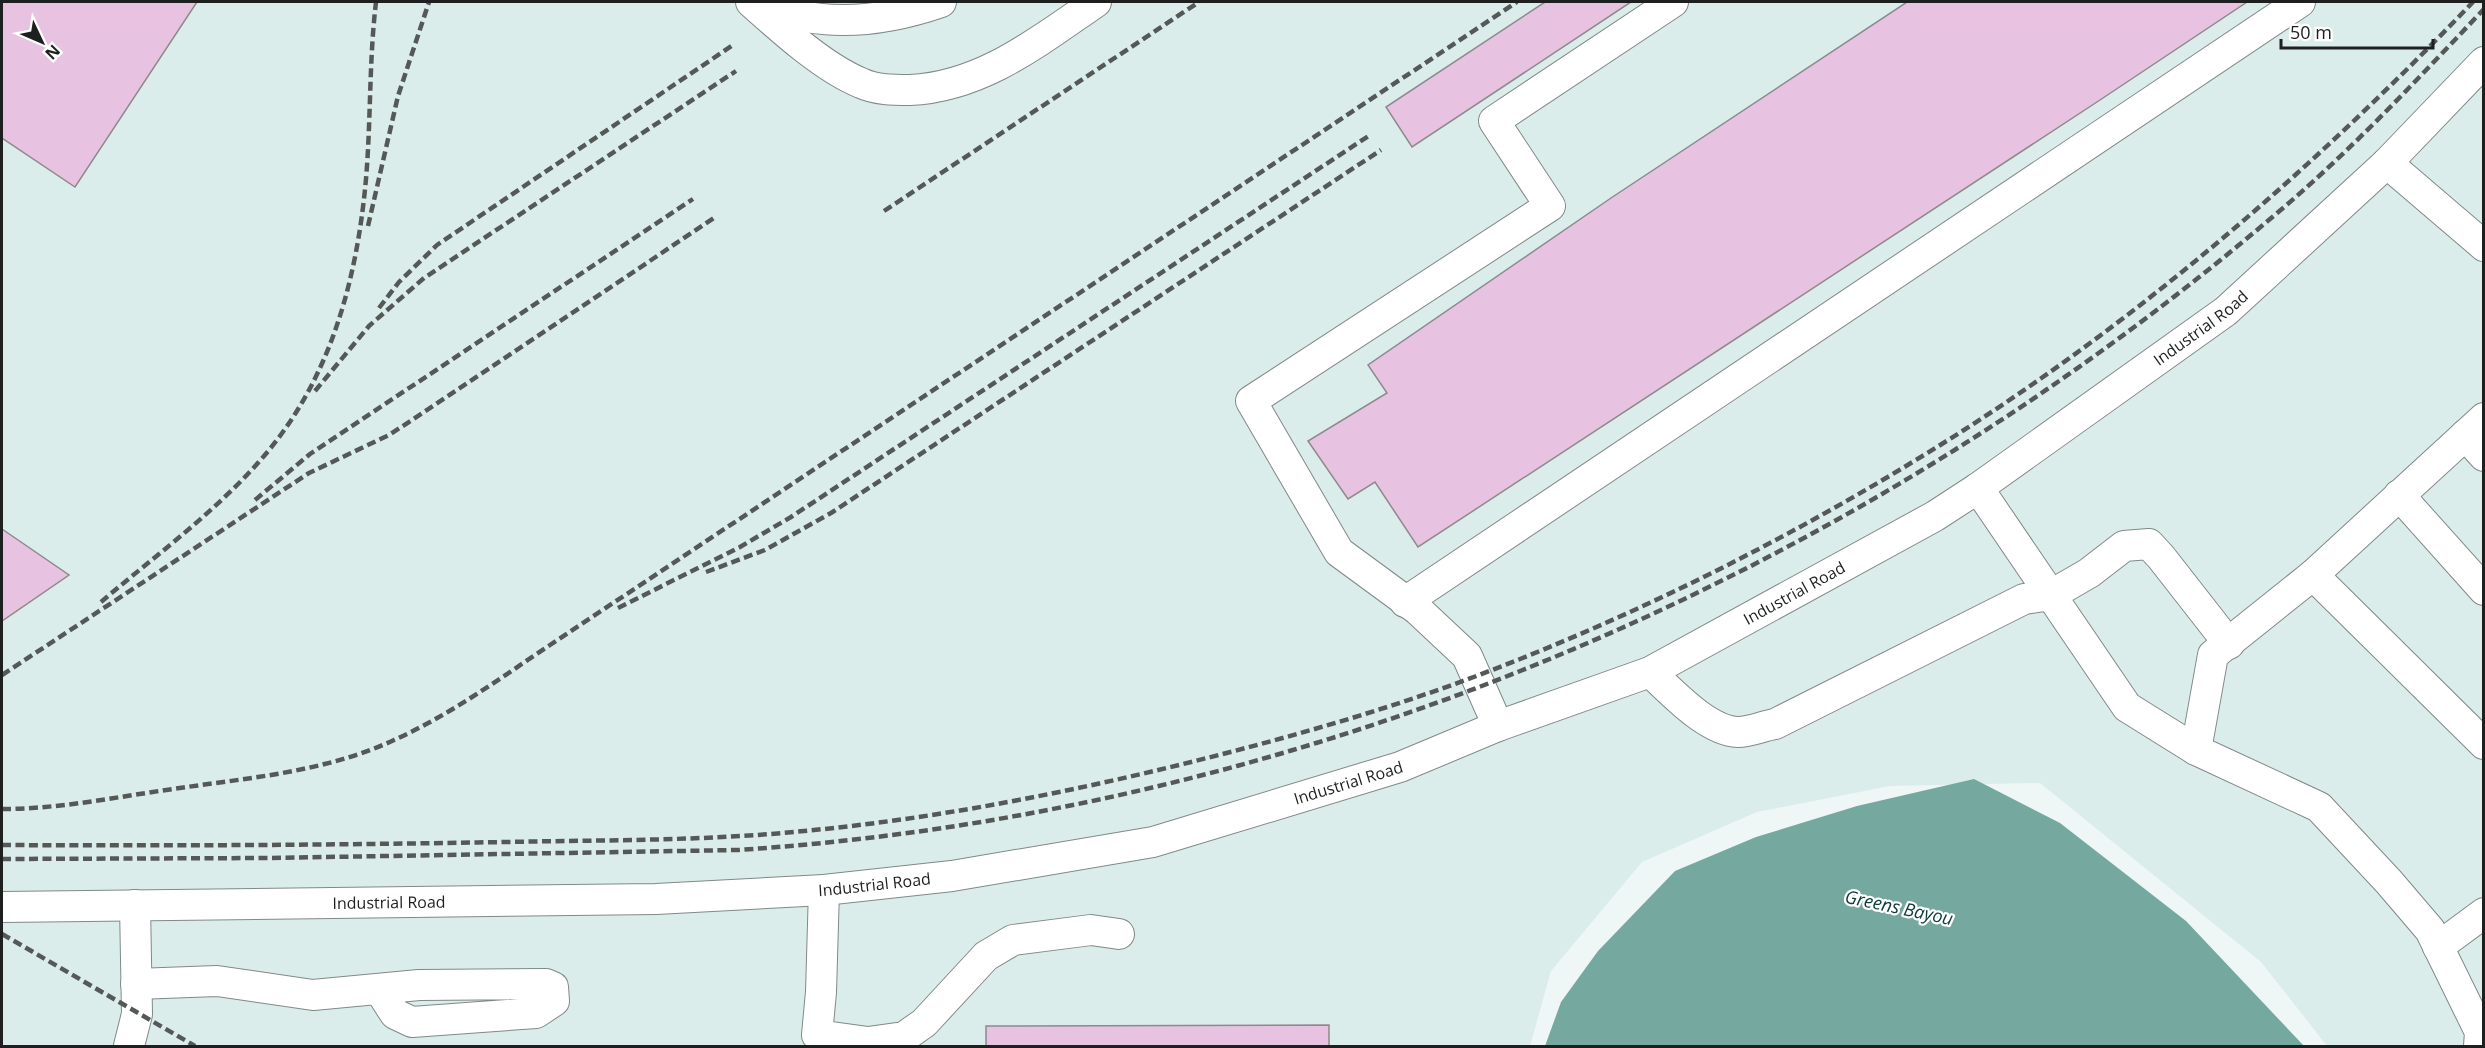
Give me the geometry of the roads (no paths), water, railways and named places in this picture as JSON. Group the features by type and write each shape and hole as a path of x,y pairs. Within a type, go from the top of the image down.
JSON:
{"street":[{"path":"752,2 783,31 818,57 861,83 889,91 932,89 974,77 1015,57 1096,2"},
{"path":"757,2 782,12 813,19 859,20 916,10 941,2"},
{"path":"1497,726 1467,656 1406,602 1339,552 1251,401 1550,206 1494,121 1673,2"},
{"path":"1406,602 2300,2"},
{"name":"Industrial Road","path":"2,907 656,899 824,890 952,876 1153,842 1400,767 1497,726 1650,672 1935,516 1978,488 2226,310 2387,163 2484,62"},
{"path":"2387,163 2484,246"},
{"path":"2196,750 2213,656 2313,575 2399,495 2477,436"},
{"path":"1978,488 2127,707 2196,750 2319,807 2416,914 2430,930 2480,1032 2479,1047"},
{"path":"2399,495 2484,590"},
{"path":"1650,672 1701,716 1721,729 1739,732 1775,724 2024,599 2051,595 2089,573 2124,546 2149,544 2229,644"},
{"path":"2313,575 2484,744"},
{"path":"824,890 821,992 814,1041 868,1042 904,1037 924,1023 986,956 1013,940 1091,930 1119,934"},
{"path":"129,1047 137,1014 135,905"},
{"path":"2438,947 2484,913"},
{"path":"136,984 217,981 313,995 419,985 546,984 553,987 554,1001 536,1013 412,1022 395,1014 379,989"}],"water":[{"name":"Greens Bayou","path":"1974,779 2060,823 2186,921 2304,1046 1545,1046 1561,1002 1598,951 1675,871 1756,837 1857,806"}],"railway":[{"path":"101,602 186,532 246,476 287,426 307,394 323,360 337,326 347,290 362,216 368,157 376,2"},
{"path":"368,226 398,96 429,2"},
{"path":"884,211 1199,2"},
{"path":"2,809 66,805 314,767 368,751 415,730 455,708 493,683 1517,2"},
{"path":"2,845 316,845 617,840 730,837 804,831 946,813 1086,786 1255,746 1405,701 1542,650 1667,595 1848,500 1964,430 2101,335 2231,231 2355,119 2473,2"},
{"path":"2,859 269,858 738,850 948,827 1155,787 1357,730 1554,657 1745,569 1929,466 2104,349 2270,219 2353,144 2484,9"},
{"path":"379,308 399,282 437,245 733,45"},
{"path":"315,391 369,326 424,278 736,71"},
{"path":"618,608 740,547 791,517 1370,135"},
{"path":"706,572 765,550 831,513 1381,150"},
{"path":"255,500 310,454 693,199"},
{"path":"2,675 309,473 389,435 714,218"},
{"path":"2,934 195,1046"}]}
